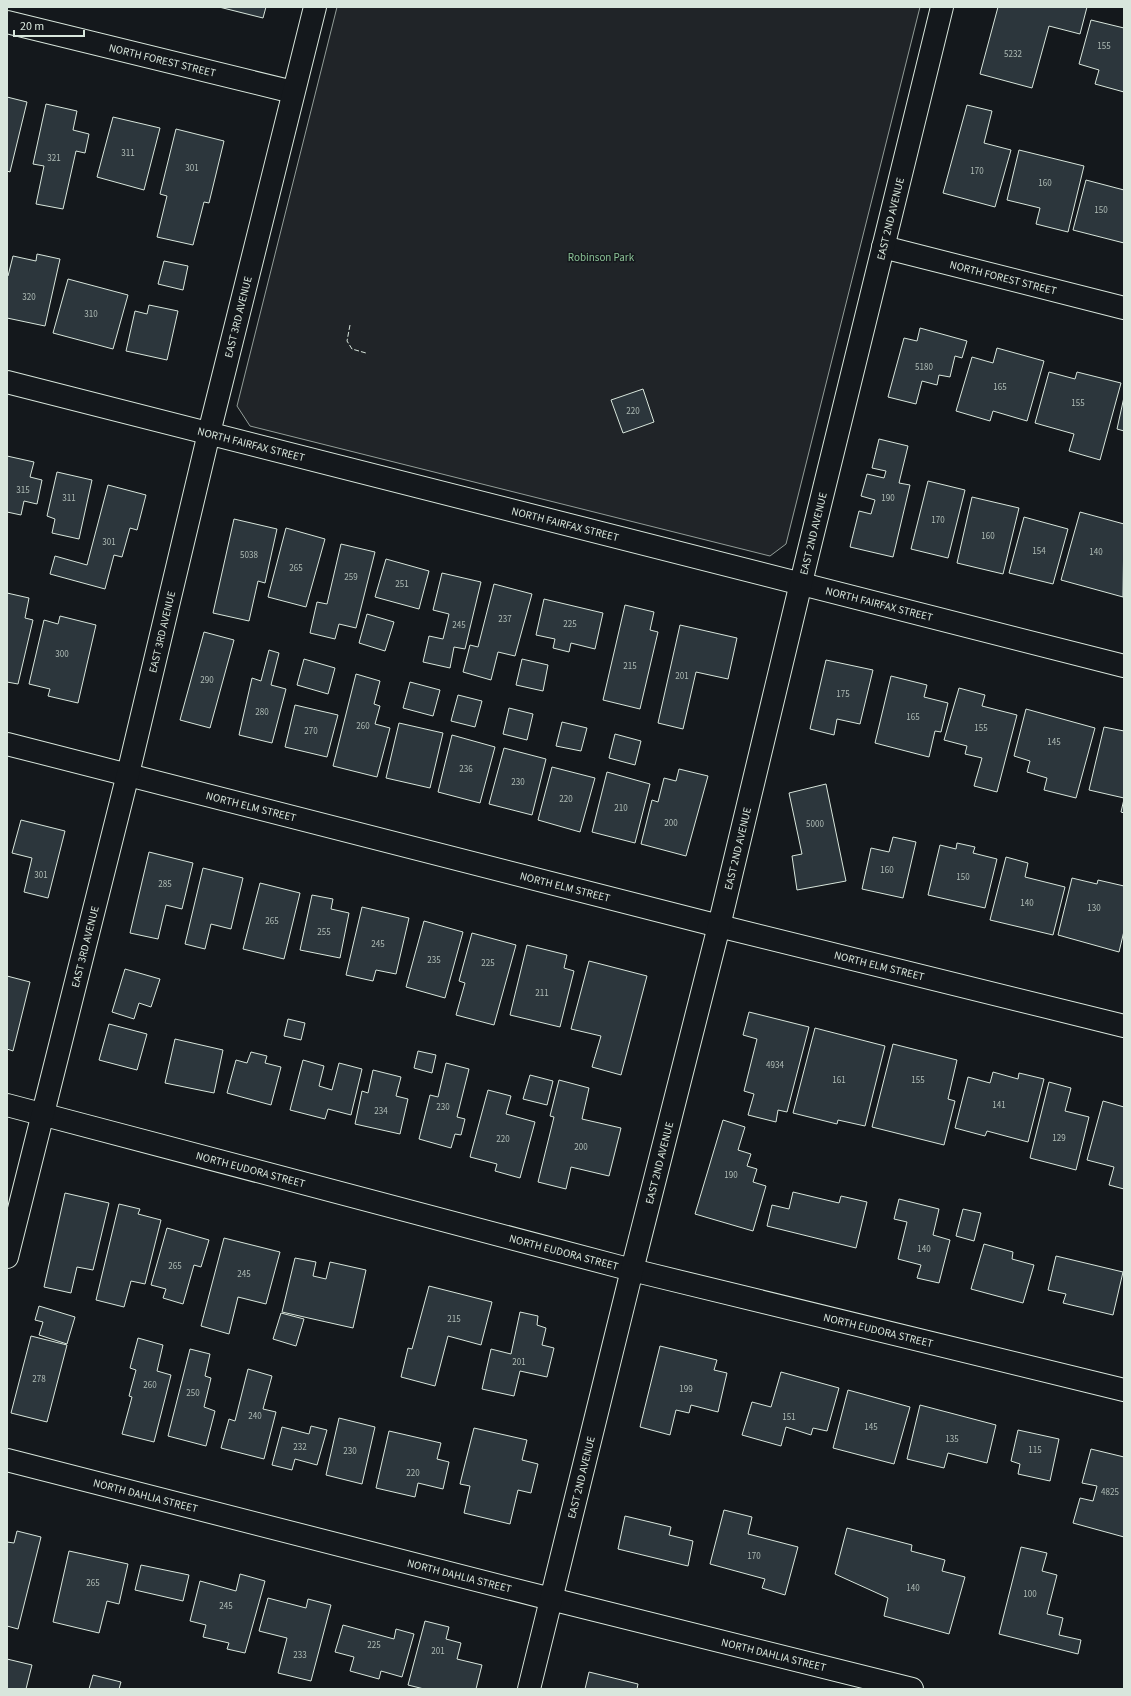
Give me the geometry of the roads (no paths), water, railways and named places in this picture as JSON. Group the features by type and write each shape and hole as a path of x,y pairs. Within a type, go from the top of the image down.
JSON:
{"street":[{"name":"EAST 3RD AVENUE","path":"7,1257 128,774 209,433 315,7"},
{"name":"EAST 2ND AVENUE","path":"530,1689 632,1270 719,926 800,585 942,7"},
{"name":"NORTH FOREST STREET","path":"7,22 293,92"},
{"name":"NORTH FOREST STREET","path":"883,247 1124,308"},
{"name":"NORTH FAIRFAX STREET","path":"7,382 800,585 1124,666"},
{"name":"NORTH ELM STREET","path":"7,744 719,926 1124,1026"},
{"name":"NORTH EUDORA STREET","path":"7,1105 632,1270 1124,1390"},
{"name":"NORTH DAHLIA STREET","path":"7,1460 912,1689"}],"park label":[{"name":"Robinson Park","path":"601,257"}]}
